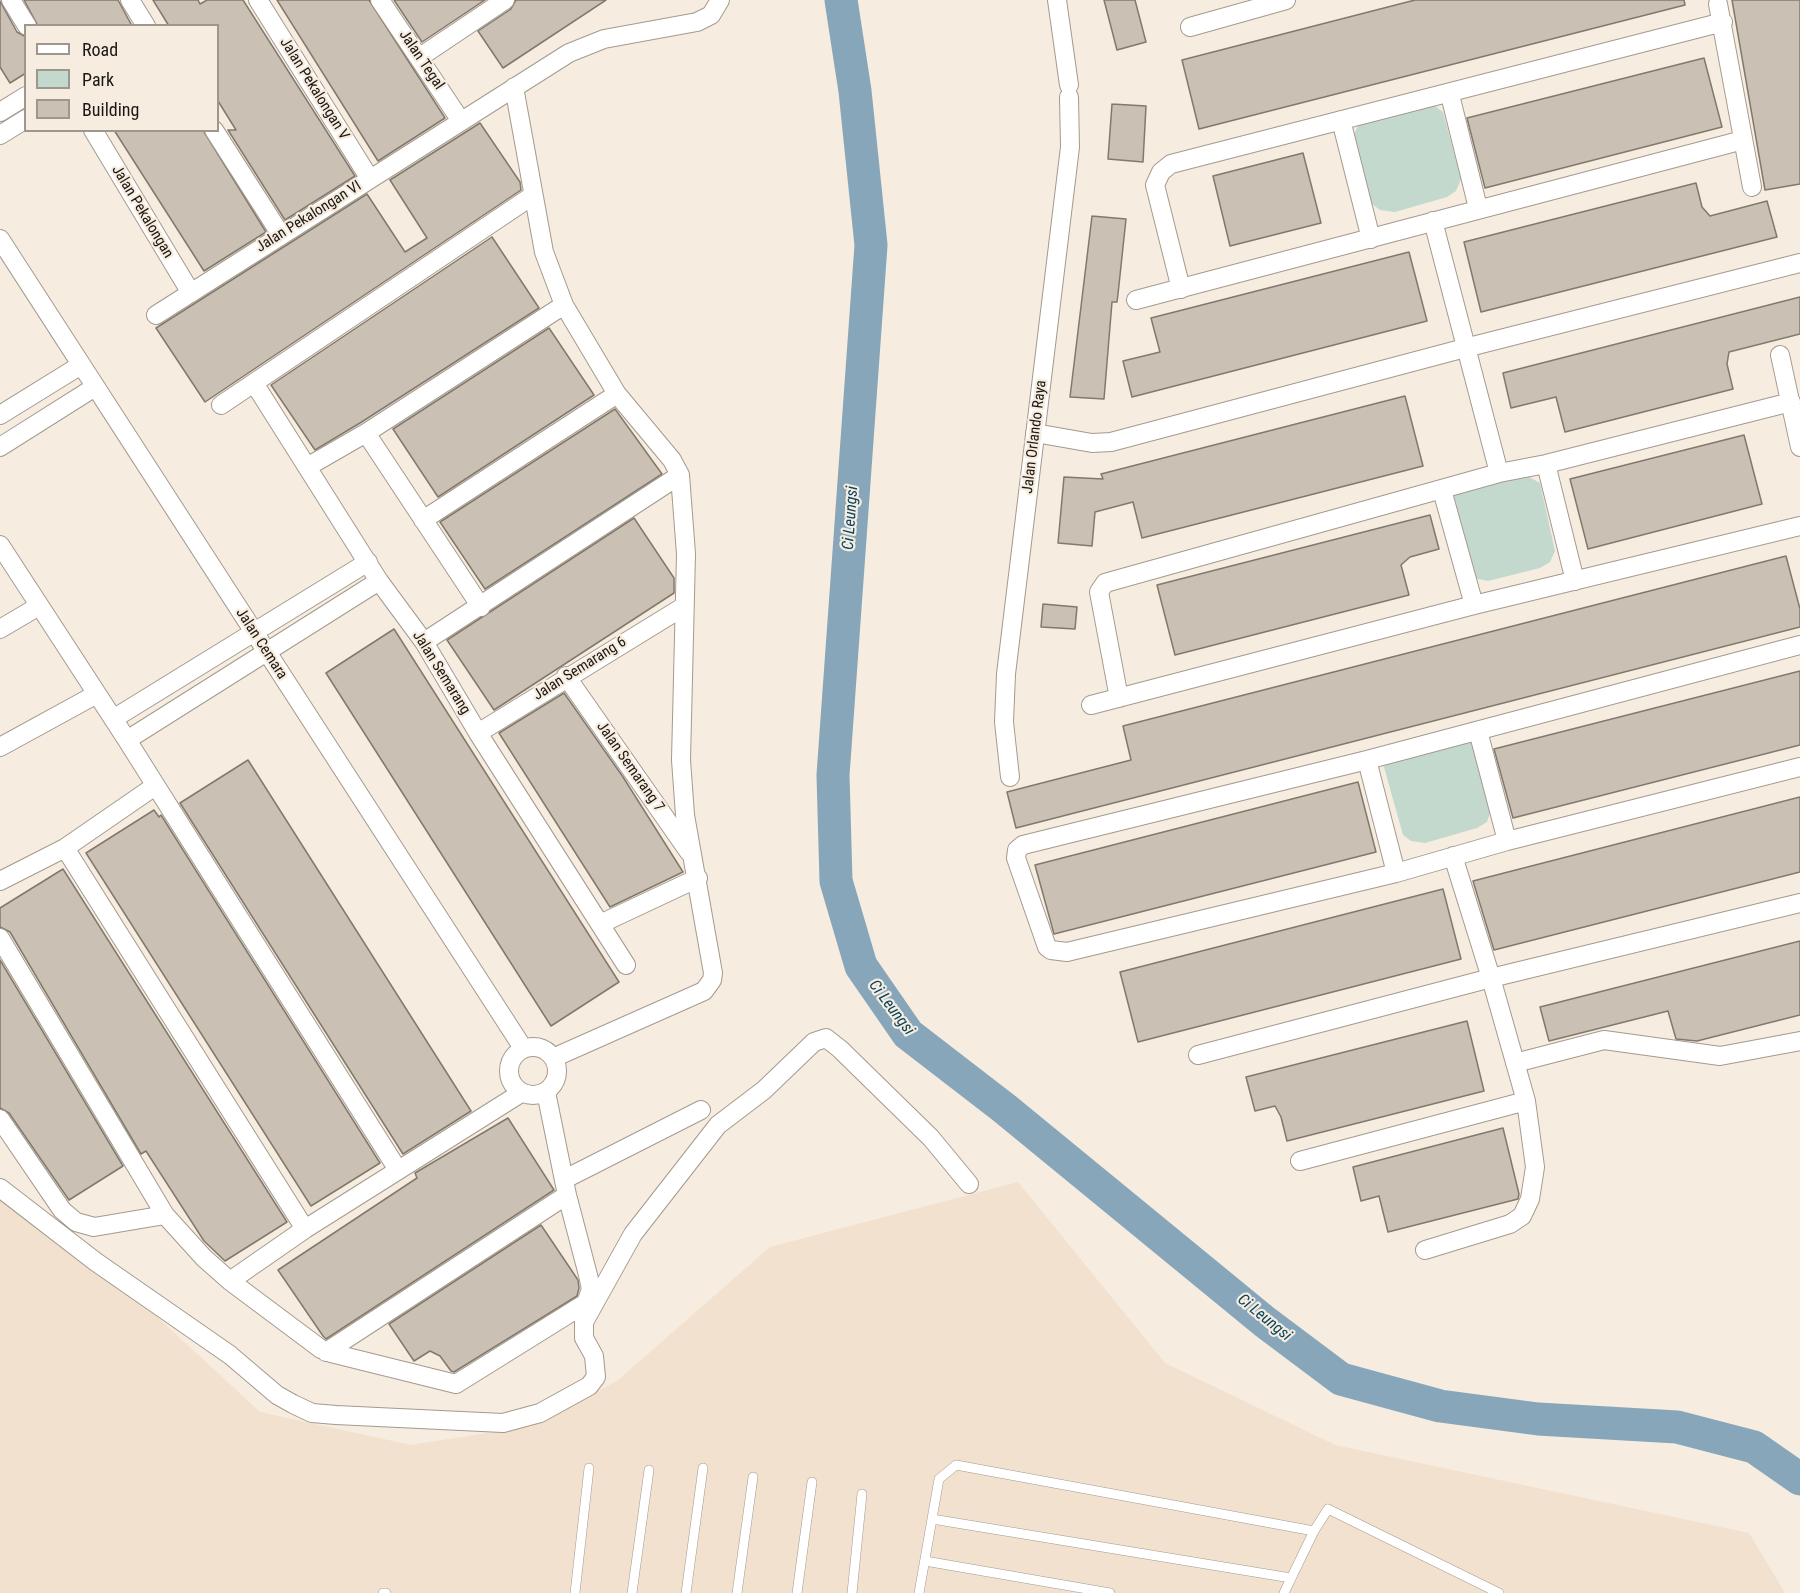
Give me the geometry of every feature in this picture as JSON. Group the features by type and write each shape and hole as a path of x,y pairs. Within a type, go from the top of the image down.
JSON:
{"street":[{"path":"11,0 26,24"},
{"path":"130,0 145,24"},
{"name":"Jalan Pekalongan V","path":"258,0 370,179"},
{"name":"Jalan Tegal","path":"380,0 461,121"},
{"path":"420,57 505,0"},
{"name":"Jalan Pekalongan VI","path":"156,315 585,44 697,22 711,15 720,0"},
{"name":"Jalan Orlando Raya","path":"1010,777 1004,722 1006,674 1070,147 1069,91 1057,0"},
{"path":"1190,27 1226,7 1286,0"},
{"path":"1718,4 1752,187"},
{"path":"1181,289 1155,185 1161,172 1171,165 1341,120 1450,95 1723,22"},
{"path":"514,87 544,252 564,305 617,394 672,460 680,475 686,554 681,760 685,815 698,878 713,974 709,987 553,1058"},
{"path":"1450,95 1478,208"},
{"path":"0,112 24,97"},
{"path":"0,135 24,120"},
{"path":"1341,120 1371,239"},
{"name":"Jalan Pekalongan","path":"94,132 191,292"},
{"path":"215,132 281,235"},
{"path":"1136,300 1743,140"},
{"path":"221,405 532,196"},
{"path":"1433,221 1499,473"},
{"name":"Jalan Cemara","path":"0,238 523,1048"},
{"path":"1035,434 1092,442 1111,442 1465,348 1800,264"},
{"path":"307,467 366,433 564,305"},
{"path":"1780,355 1800,447"},
{"path":"0,415 81,364"},
{"name":"Jalan Semarang","path":"254,383 379,581 424,642 478,733 626,965"},
{"path":"0,447 95,387"},
{"path":"423,520 617,394"},
{"path":"1119,698 1099,592 1105,584 1499,473 1546,464 1791,402"},
{"path":"366,433 481,607"},
{"path":"1546,464 1575,581"},
{"path":"424,642 481,607 680,475"},
{"path":"1442,490 1474,605"},
{"path":"1091,705 1474,605 1800,526"},
{"path":"0,545 95,695 127,740 398,1170"},
{"path":"113,719 368,562"},
{"path":"127,740 379,581"},
{"path":"0,629 39,606"},
{"name":"Jalan Semarang 6","path":"478,733 567,676 683,607"},
{"path":"1800,645 1478,731 1023,845 1017,850 1016,858 1047,947 1051,950 1067,952 1396,873 1507,841 1800,767"},
{"name":"Jalan Semarang 7","path":"567,676 694,858"},
{"path":"0,747 95,695"},
{"path":"1478,731 1507,841"},
{"path":"1367,759 1396,873"},
{"path":"0,881 64,848 155,786"},
{"path":"64,848 305,1229"},
{"path":"1425,1250 1510,1224 1522,1216 1530,1199 1535,1167 1526,1101 1453,856"},
{"path":"600,924 698,878"},
{"path":"1198,1055 1491,978 1800,903"},
{"path":"0,938 165,1215 204,1258 230,1281 326,1352 456,1384 579,1310 590,1296 591,1289 546,1092"},
{"path":"0,1188 96,1262 230,1355 277,1395 312,1413 503,1423 540,1413 589,1386 596,1377 594,1356 584,1338 584,1322 633,1233 718,1125 764,1090 814,1042 826,1038 840,1049 931,1138 969,1184"},
{"path":"1515,1062 1604,1040 1720,1056 1800,1041"},
{"path":"523,1048 544,1049 553,1058 558,1070 555,1083 546,1092 534,1096 521,1093 512,1084 508,1072 511,1060 523,1048"},
{"path":"230,1281 305,1229 521,1093"},
{"path":"1300,1161 1526,1101"},
{"path":"326,1352 566,1187 701,1110"},
{"path":"0,1119 62,1210 76,1222 94,1227 165,1215"}],"lane":[{"path":"919,1593 939,1479 956,1466 1314,1531"},
{"path":"575,1593 589,1468"},
{"path":"686,1593 703,1468"},
{"path":"632,1593 649,1470"},
{"path":"737,1593 753,1477"},
{"path":"797,1593 812,1482"},
{"path":"852,1593 862,1494"},
{"path":"1284,1593 1314,1531 1328,1509 1499,1593"},
{"path":"932,1519 1291,1578"},
{"path":"925,1561 1110,1593"}],"shaded area":[{"path":"1018,1182 1165,1363 1335,1445 1749,1533 1785,1593 0,1593 0,1191 39,1208 260,1412 411,1445 531,1426 617,1381 770,1247"}],"green space":[{"path":"1434,105 1443,112 1461,179 1456,191 1447,197 1395,212 1380,210 1372,204 1353,136 1359,124"},
{"path":"1522,473 1540,483 1555,551 1550,562 1540,568 1488,581 1474,578 1450,503 1455,492"},
{"path":"1465,737 1473,743 1491,810 1487,822 1477,828 1425,843 1411,841 1403,835 1384,767 1389,755"}],"building":[{"path":"24,0 118,0 131,24 37,24"},
{"path":"153,0 198,0 200,4 207,0 243,0 355,176 285,220 228,130 236,130 219,103 219,24 168,24"},
{"path":"277,0 369,0 445,118 378,161"},
{"path":"394,0 485,0 422,42"},
{"path":"516,0 606,0 503,68 478,31 511,9"},
{"path":"1104,0 1135,0 1146,42 1117,50"},
{"path":"1415,0 1684,0 1685,5 1199,129 1182,60"},
{"path":"1732,0 1800,0 1800,184 1765,190"},
{"path":"0,1 17,32 24,36 24,74 10,83 0,67"},
{"path":"1704,58 1722,127 1485,188 1467,118"},
{"path":"1112,104 1146,106 1143,162 1108,159"},
{"path":"480,123 520,182 521,190 205,402 156,328 367,194 405,252 427,238 390,180"},
{"path":"115,132 204,132 266,232 204,271"},
{"path":"1303,153 1321,223 1230,246 1213,176"},
{"path":"1696,183 1702,207 1710,216 1767,201 1777,237 1481,312 1464,242"},
{"path":"1092,216 1126,219 1117,302 1112,302 1104,399 1070,397"},
{"path":"492,237 539,308 315,450 271,385"},
{"path":"1409,252 1427,321 1132,397 1123,361 1160,352 1151,318"},
{"path":"1800,297 1800,334 1729,352 1727,364 1733,389 1565,432 1556,397 1511,408 1503,373"},
{"path":"549,328 594,395 438,497 393,429"},
{"path":"1405,396 1423,466 1142,538 1133,502 1095,512 1092,546 1058,543 1064,477 1103,479 1101,474"},
{"path":"615,409 662,474 485,589 440,522"},
{"path":"1744,435 1762,504 1588,549 1570,479"},
{"path":"1430,515 1439,549 1410,557 1401,565 1409,595 1175,655 1157,585"},
{"path":"634,518 674,578 674,593 494,710 447,640"},
{"path":"1786,556 1800,609 1800,627 1016,828 1007,792 1131,760 1123,726"},
{"path":"1043,604 1077,607 1075,629 1041,627"},
{"path":"394,629 619,982 551,1026 326,673"},
{"path":"1800,671 1800,745 1513,818 1494,749"},
{"path":"564,693 623,777 683,872 610,907 499,733"},
{"path":"248,760 471,1111 403,1154 180,803"},
{"path":"1358,782 1376,852 1054,934 1035,865"},
{"path":"1800,797 1800,872 1494,950 1473,881"},
{"path":"154,810 159,817 161,815 380,1163 311,1206 86,853"},
{"path":"63,869 287,1222 225,1261 204,1241 146,1151 141,1154 10,932 0,927 0,908"},
{"path":"1443,889 1461,959 1138,1042 1120,972"},
{"path":"1800,941 1800,1015 1697,1041 1676,1039 1668,1011 1549,1041 1540,1007"},
{"path":"0,960 123,1166 69,1200 9,1113 0,1108"},
{"path":"1467,1021 1484,1091 1287,1141 1281,1117 1275,1106 1255,1111 1246,1077"},
{"path":"508,1118 554,1190 326,1339 278,1270 417,1178 415,1173"},
{"path":"1503,1128 1519,1194 1518,1199 1388,1232 1379,1196 1361,1201 1353,1167"},
{"path":"541,1225 578,1280 577,1296 454,1372 440,1356 430,1351 414,1361 389,1324"}],"waterway":[{"name":"Ci Leungsi","path":"841,0 855,91 871,245 833,775 836,881 861,966 908,1034 1004,1108 1265,1322 1341,1379 1440,1406 1538,1419 1677,1427 1754,1447 1800,1479"}]}
